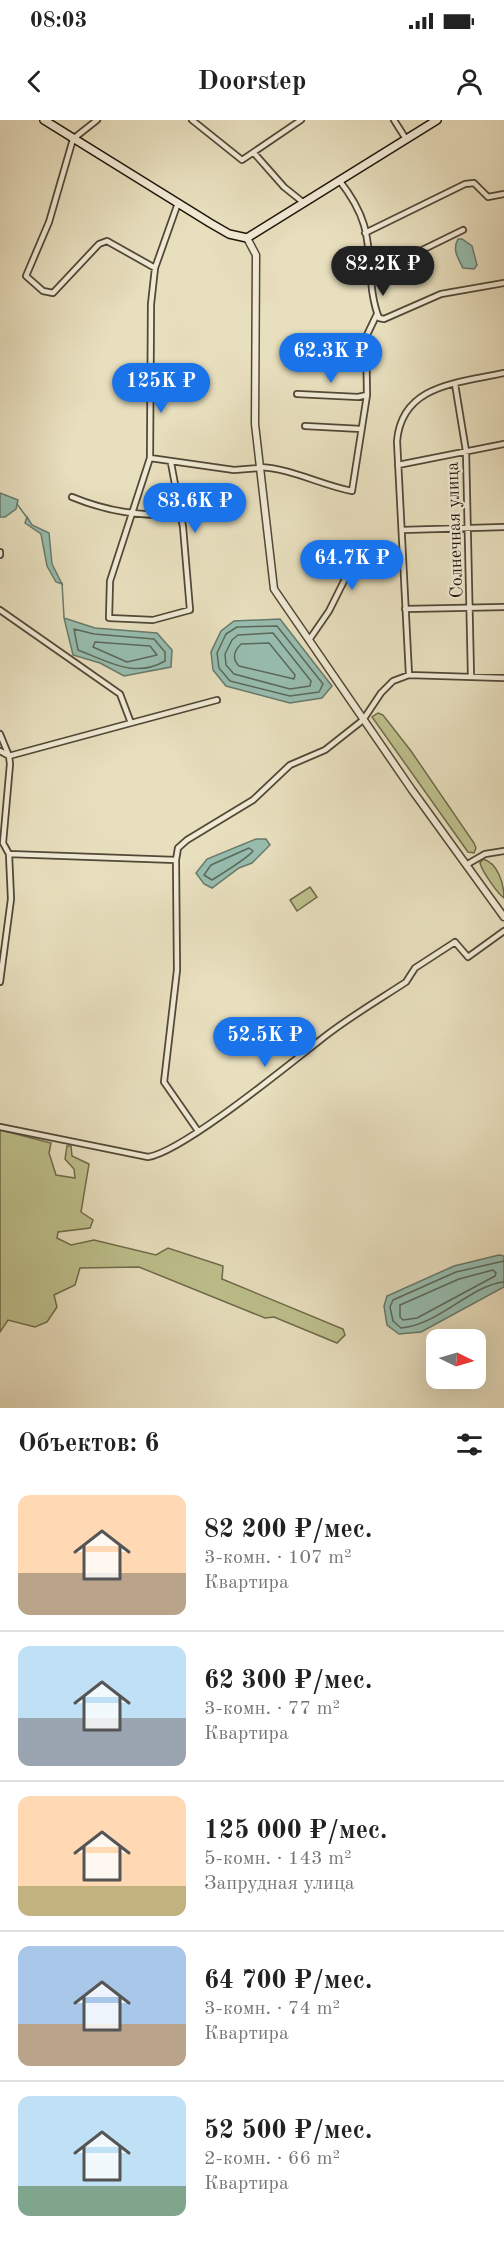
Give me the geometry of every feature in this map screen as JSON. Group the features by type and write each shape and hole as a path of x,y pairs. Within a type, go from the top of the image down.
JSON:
{"main road":[{"path":"44,120 230,234 247,238 437,120"}],"street":[{"path":"98,120 73,138 49,222 26,276 44,291 53,293 99,244 106,241 155,268"},
{"path":"192,120 242,160 301,120"},
{"path":"394,120 406,139"},
{"path":"254,153 284,187 304,203"},
{"path":"339,180 355,201 365,233 371,299 379,318 384,319 441,294 504,283"},
{"path":"365,233 465,184 474,183 488,197 504,194"},
{"path":"171,463 180,515 190,610 153,620 109,618 110,581 150,458 151,304 155,268 178,203"},
{"path":"369,276 463,230"},
{"path":"247,238 256,255 255,424 274,589 363,720 504,916"},
{"path":"150,458 171,463 234,470 276,468 305,479 352,491 367,395 366,337 377,314"},
{"path":"409,675 398,428 410,405 422,395 455,384 504,373"},
{"name":"Солнечная улица","path":"455,384 466,451 471,676"},
{"path":"297,394 358,397 367,395"},
{"path":"305,426 361,429"},
{"path":"398,465 504,444"},
{"path":"72,497 104,509 130,514 180,515"},
{"path":"402,530 504,527"},
{"path":"309,640 329,611 357,555 345,548"},
{"path":"405,609 504,607"},
{"path":"0,610 120,694 130,723"},
{"path":"198,1131 165,1083 177,970 176,860 178,849 187,840 253,800 290,765 326,750 363,720 389,684 409,675 504,678"},
{"path":"0,751 9,756 216,700"},
{"path":"0,734 9,756 2,843 9,854 11,899 9,924 2,939 0,982"},
{"path":"466,865 485,854 504,851"},
{"path":"9,854 176,860"},
{"path":"0,1127 148,1157 159,1156 198,1131 320,1040 406,982 415,968 431,957 455,942 468,957 504,931"}],"green space":[{"path":"378,713 383,715 411,751 474,843 476,848 474,853 468,852 372,717"},
{"path":"483,859 496,869 503,887 504,898 484,871 480,863"},
{"path":"310,887 317,897 297,911 290,900"},
{"path":"0,1130 51,1143 49,1153 56,1175 75,1178 74,1169 65,1159 67,1146 71,1146 72,1156 89,1164 81,1212 93,1220 90,1228 58,1232 57,1238 71,1245 94,1240 156,1255 168,1248 223,1266 222,1279 343,1329 345,1335 337,1343 274,1317 265,1318 139,1267 80,1268 75,1285 54,1295 57,1307 47,1322 35,1327 8,1320 0,1332"}],"water":[{"path":"458,239 472,246 477,265 474,269 463,268 456,250"},
{"path":"0,493 18,500 16,509 5,517 0,517"},
{"path":"27,517 32,525 49,533 52,564 62,584 56,582 47,566 41,534 25,523"},
{"path":"64,618 95,628 157,633 172,650 171,667 124,676 100,663 73,655"},
{"path":"280,619 332,686 322,698 290,703 226,686 213,670 211,652 221,631 234,621"},
{"path":"256,839 266,839 270,845 252,863 239,868 212,888 204,884 196,873 207,859"},
{"path":"499,1255 504,1256 504,1287 421,1332 399,1334 387,1325 384,1306 387,1296 454,1266"}],"waterway":[{"path":"17,504 28,519"},
{"path":"62,583 64,617"}]}
